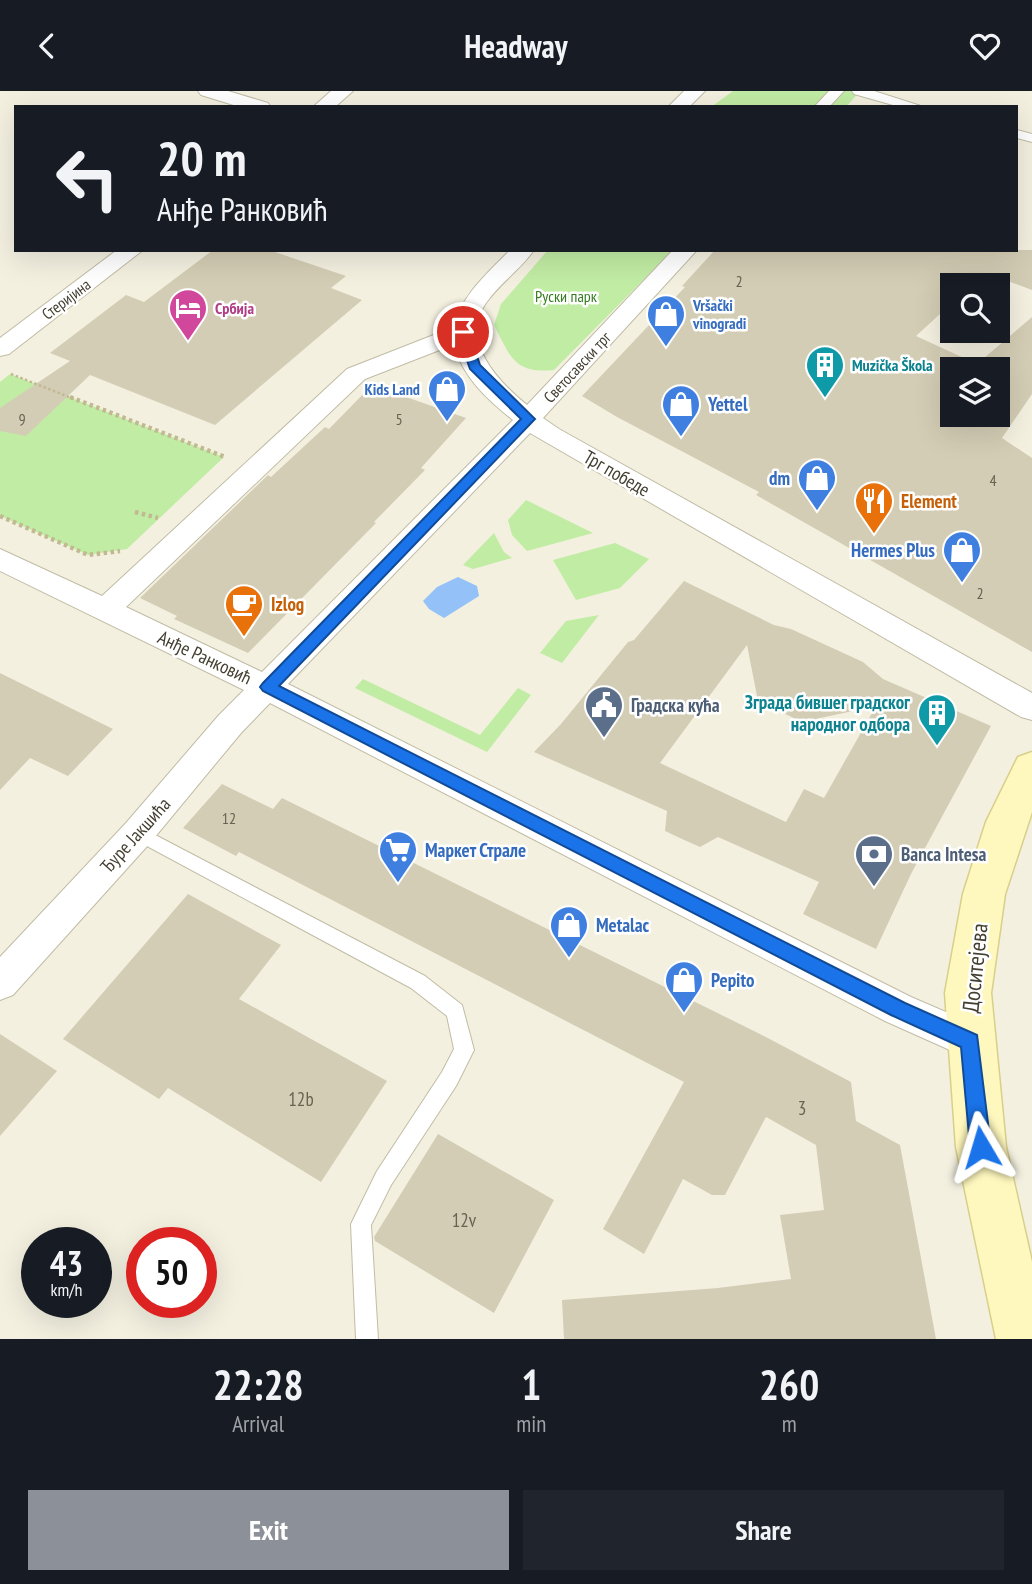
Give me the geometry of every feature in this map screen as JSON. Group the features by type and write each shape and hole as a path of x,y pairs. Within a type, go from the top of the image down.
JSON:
{"main road":[{"name":"Доситејева","path":"1023,1339 985,1170 975,1108 968,993 984,894 1007,822 1032,768"}],"street":[{"path":"208,91 254,105"},
{"path":"326,105 343,91"},
{"path":"680,105 695,91"},
{"path":"823,105 837,91"},
{"path":"859,91 910,105"},
{"name":"Стеријина","path":"0,349 129,252"},
{"path":"105,610 356,374 463,332 471,308 521,252"},
{"name":"Светосавски трг","path":"463,332 474,366 528,419 685,252"},
{"path":"268,687 528,419"},
{"name":"Трг победе","path":"528,419 550,435 1032,708"},
{"name":"Анђе Ранковић","path":"0,559 268,687 898,1009 970,1041"},
{"name":"Ђуре Јакшића","path":"0,983 138,833 230,724 268,687"}],"lane":[{"path":"138,833 418,982 455,1011 464,1050 449,1079 384,1178 361,1224 367,1339"}],"path":[{"path":"0,370 255,469"},
{"path":"215,466 224,457"},
{"path":"151,526 168,510"},
{"path":"135,512 159,519"},
{"path":"0,516 88,555 127,549"}],"green space":[{"path":"733,91 860,91 848,105 714,105"},
{"name":"Руски парк","path":"546,252 671,252 554,370 530,369 515,361 509,354 494,325 501,304"},
{"path":"10,374 224,457 127,549 88,555 0,516 0,382"},
{"path":"526,500 593,533 527,551 512,535 508,520"},
{"path":"494,533 504,552 512,558 473,569 463,565"},
{"path":"615,543 649,559 620,588 576,600 553,560"},
{"path":"599,615 562,663 540,653 566,621"},
{"path":"363,679 480,735 518,688 531,695 487,752 355,688"}],"water":[{"path":"458,577 477,586 479,596 444,618 429,609 423,601 437,587"}],"building":[{"path":"1032,250 1032,290 1010,282 1010,273 940,273 940,314 916,336 962,357 940,357 940,427 1010,427 1002,438 1032,458 1032,652 756,495 759,492 582,396 685,287 682,286 713,252"},
{"name":"Србија","path":"210,252 275,252 346,276 331,288 362,300 215,425 90,375 26,436 0,431 0,408 70,361 50,353 126,295 144,302"},
{"path":"1032,317 1032,394 1010,426 1010,357 985,357 1002,343 1010,343 1010,336"},
{"path":"372,385 466,418 421,468 425,470 374,522 376,523 248,653 174,619 177,616 140,598 268,475 271,477 325,427 329,429"},
{"path":"684,581 774,625 791,629 863,662 883,679 991,726 911,874 876,949 803,914 819,882 718,837 700,847 682,839 665,831 667,811 534,752 561,724 628,642 634,640","holes":["747,645 758,701 802,722 876,706 824,798 804,789 786,822 660,763"]},
{"path":"0,673 113,729 68,776 30,758 0,790"},
{"path":"222,784 273,809 282,798 758,1033 851,1082 856,1121 900,1145 936,1339 564,1339 562,1300 718,1288 791,1279 780,1215 824,1210 816,1145 766,1117 725,1195 712,1195 683,1179 644,1254 603,1229 684,1082 239,852 236,856 183,828"},
{"path":"188,894 281,945 239,999 387,1081 321,1182 168,1088 159,1099 63,1039"},
{"path":"0,1034 57,1071 0,1136"},
{"path":"438,1134 554,1200 494,1313 375,1241 374,1237"}],"place":[{"name":"Србија","path":"188,342"},
{"name":"Vršački vinogradi","path":"666,348"},
{"name":"Muzička Škola","path":"825,399"},
{"name":"Kids Land","path":"447,423"},
{"name":"Yettel","path":"681,438"},
{"name":"dm","path":"817,512"},
{"name":"Element","path":"874,535"},
{"name":"Hermes Plus","path":"962,584"},
{"name":"Izlog","path":"244,638"},
{"name":"Градска кућа","path":"604,739"},
{"name":"Зграда бившег градског народног одбора","path":"937,747"},
{"name":"Маркет Страле","path":"398,884"},
{"name":"Banca Intesa","path":"874,888"},
{"name":"Metalac","path":"569,959"},
{"name":"Pepito","path":"684,1014"}],"route":[{"path":"463,332 474,366 528,419 268,687 898,1009 970,1041 981,1147"}]}
